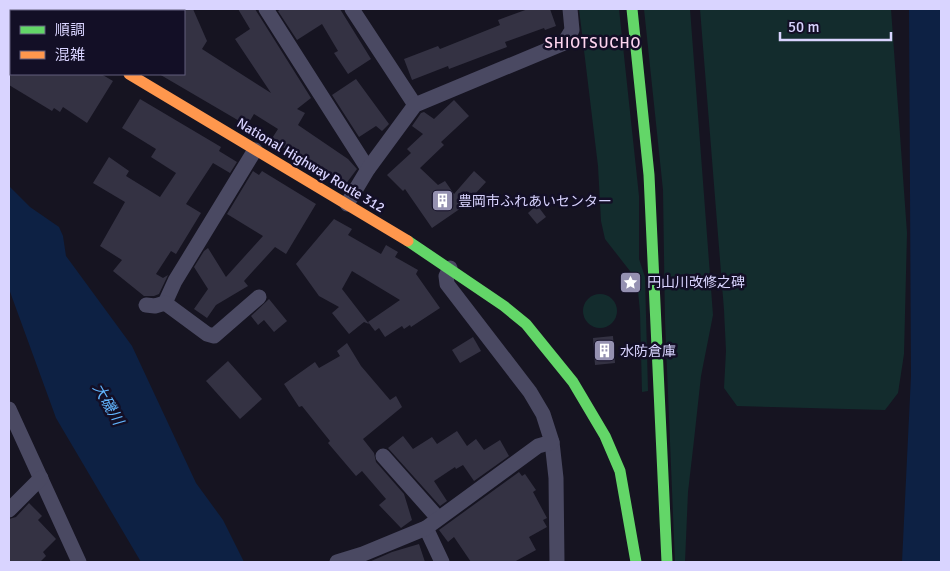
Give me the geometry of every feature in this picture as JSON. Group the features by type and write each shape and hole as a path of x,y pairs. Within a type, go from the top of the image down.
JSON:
{"main road":[{"path":"632,9 649,175 667,562"},
{"name":"National Highway Route 312","path":"131,75 450,268 504,306 540,339 590,409 606,436 620,471 634,539 636,562"},
{"name":"National Highway Route 312","path":"476,286 519,330 543,360 578,414"}],"street":[{"path":"266,9 368,169"},
{"path":"352,9 415,105"},
{"path":"347,204 368,169 415,105 564,43 572,30 570,9"},
{"path":"146,304 155,306 165,303 175,282 255,150"},
{"path":"450,268 446,276 447,284 530,392 543,414 552,442 556,478 556,562"},
{"path":"165,303 207,334 214,336 259,297"},
{"path":"9,410 79,562"},
{"path":"337,562 364,558 426,528 538,446 552,442"},
{"path":"383,456 438,518"},
{"path":"9,510 41,478"},
{"path":"426,528 442,562"}],"green space":[{"path":"579,9 619,9 639,196 639,259 645,277 648,391 642,392 640,312 637,280 605,239 601,221 598,166"},
{"path":"644,9 690,9 713,315 701,376 688,492 685,562 675,562 665,321 663,190"},
{"path":"700,9 891,9 907,233 904,354 898,393 885,410 737,406 724,388 726,351 724,310"},
{"path":"600,294 612,299 617,311 612,323 600,328 588,323 583,311 588,299"}],"water":[{"path":"909,9 941,9 941,562 902,562 911,376"},
{"name":"大磯川","path":"9,186 30,207 59,227 63,236 66,256 132,346 196,483 223,520 244,562 141,562 56,418 9,289"}],"building":[{"path":"193,9 207,41 202,49 271,93 235,39 250,29 238,9 255,9 311,98 297,109 305,113 298,125 348,159 357,169 345,185 271,140 278,129 254,114 248,124 242,120 241,122 161,75 185,75 184,10"},
{"path":"281,9 340,9 371,59 348,74 334,53 338,51 322,24 297,40 278,11"},
{"path":"528,9 550,9 556,26 545,30 544,28 505,42 507,47 449,69 448,66 412,80 404,59 438,46 440,49 500,25 498,20"},
{"path":"9,74 103,75 113,81 87,123 63,107 60,112 54,108 52,111 9,85"},
{"path":"356,79 389,124 382,131 376,126 359,137 332,95"},
{"path":"140,99 221,147 219,151 237,162 230,173 213,163 186,204 201,213 176,254 171,251 156,274 163,278 168,275 159,294 154,296 144,296 113,271 122,260 100,246 125,202 93,183 109,157 129,171 126,176 160,197 176,173 151,157 156,149 122,128"},
{"path":"454,100 469,116 441,142 444,145 420,168 438,185 445,181 454,194 474,171 486,182 464,206 432,228 405,189 403,191 387,175 411,153 407,149 423,134 412,126 421,113 424,112 434,119"},
{"path":"253,171 259,175 262,171 316,204 286,254 275,247 244,281 248,286 216,305 207,318 194,309 208,289 194,267 204,251 208,248 226,277 263,236 227,214"},
{"path":"537,205 546,217 537,224 528,213"},
{"path":"334,219 352,229 348,235 381,254 386,245 398,252 395,257 418,270 416,274 440,308 411,327 410,325 404,329 402,326 385,337 379,328 375,331 368,322 400,300 352,271 342,289 369,324 364,322 349,334 332,313 339,307 319,296 296,264"},
{"path":"269,299 287,321 274,332 264,320 258,325 251,316"},
{"name":"水防倉庫","path":"613,336 615,363 595,365 593,338"},
{"path":"473,337 481,351 460,363 452,350"},
{"path":"347,343 361,366 390,400 396,396 402,407 363,439 374,453 376,462 404,494 412,520 401,528 379,505 386,499 362,471 356,476 328,443 330,441 302,406 299,407 284,384 315,362 319,368 340,356 337,351"},
{"path":"228,361 262,399 240,419 206,381"},
{"path":"457,431 467,446 476,439 484,450 500,440 509,456 474,481 463,465 456,469 455,467 434,481 447,501 440,506 388,448 403,436 413,449 432,437 437,444"},
{"path":"519,472 522,476 525,474 536,490 533,492 547,518 543,520 547,527 529,537 536,550 514,562 471,562 454,537 448,542 439,530"},
{"path":"29,503 42,516 38,520 56,539 43,552 46,556 40,562 9,562 9,519 16,517"},
{"path":"419,544 425,562 369,562 392,552"}],"traffic: fast":[{"path":"632,9 649,175 667,562"},
{"path":"408,241 504,306 526,324 573,382 605,436 620,471 636,562"}],"traffic: slow":[{"path":"131,75 408,241"}],"place":[{"name":"豊岡市ふれあいセンター","path":"442,201"},
{"name":"円山川改修之碑","path":"631,282"},
{"name":"水防倉庫","path":"604,351"}],"district":[{"name":"SHIOTSUCHO","path":"593,43"}]}
